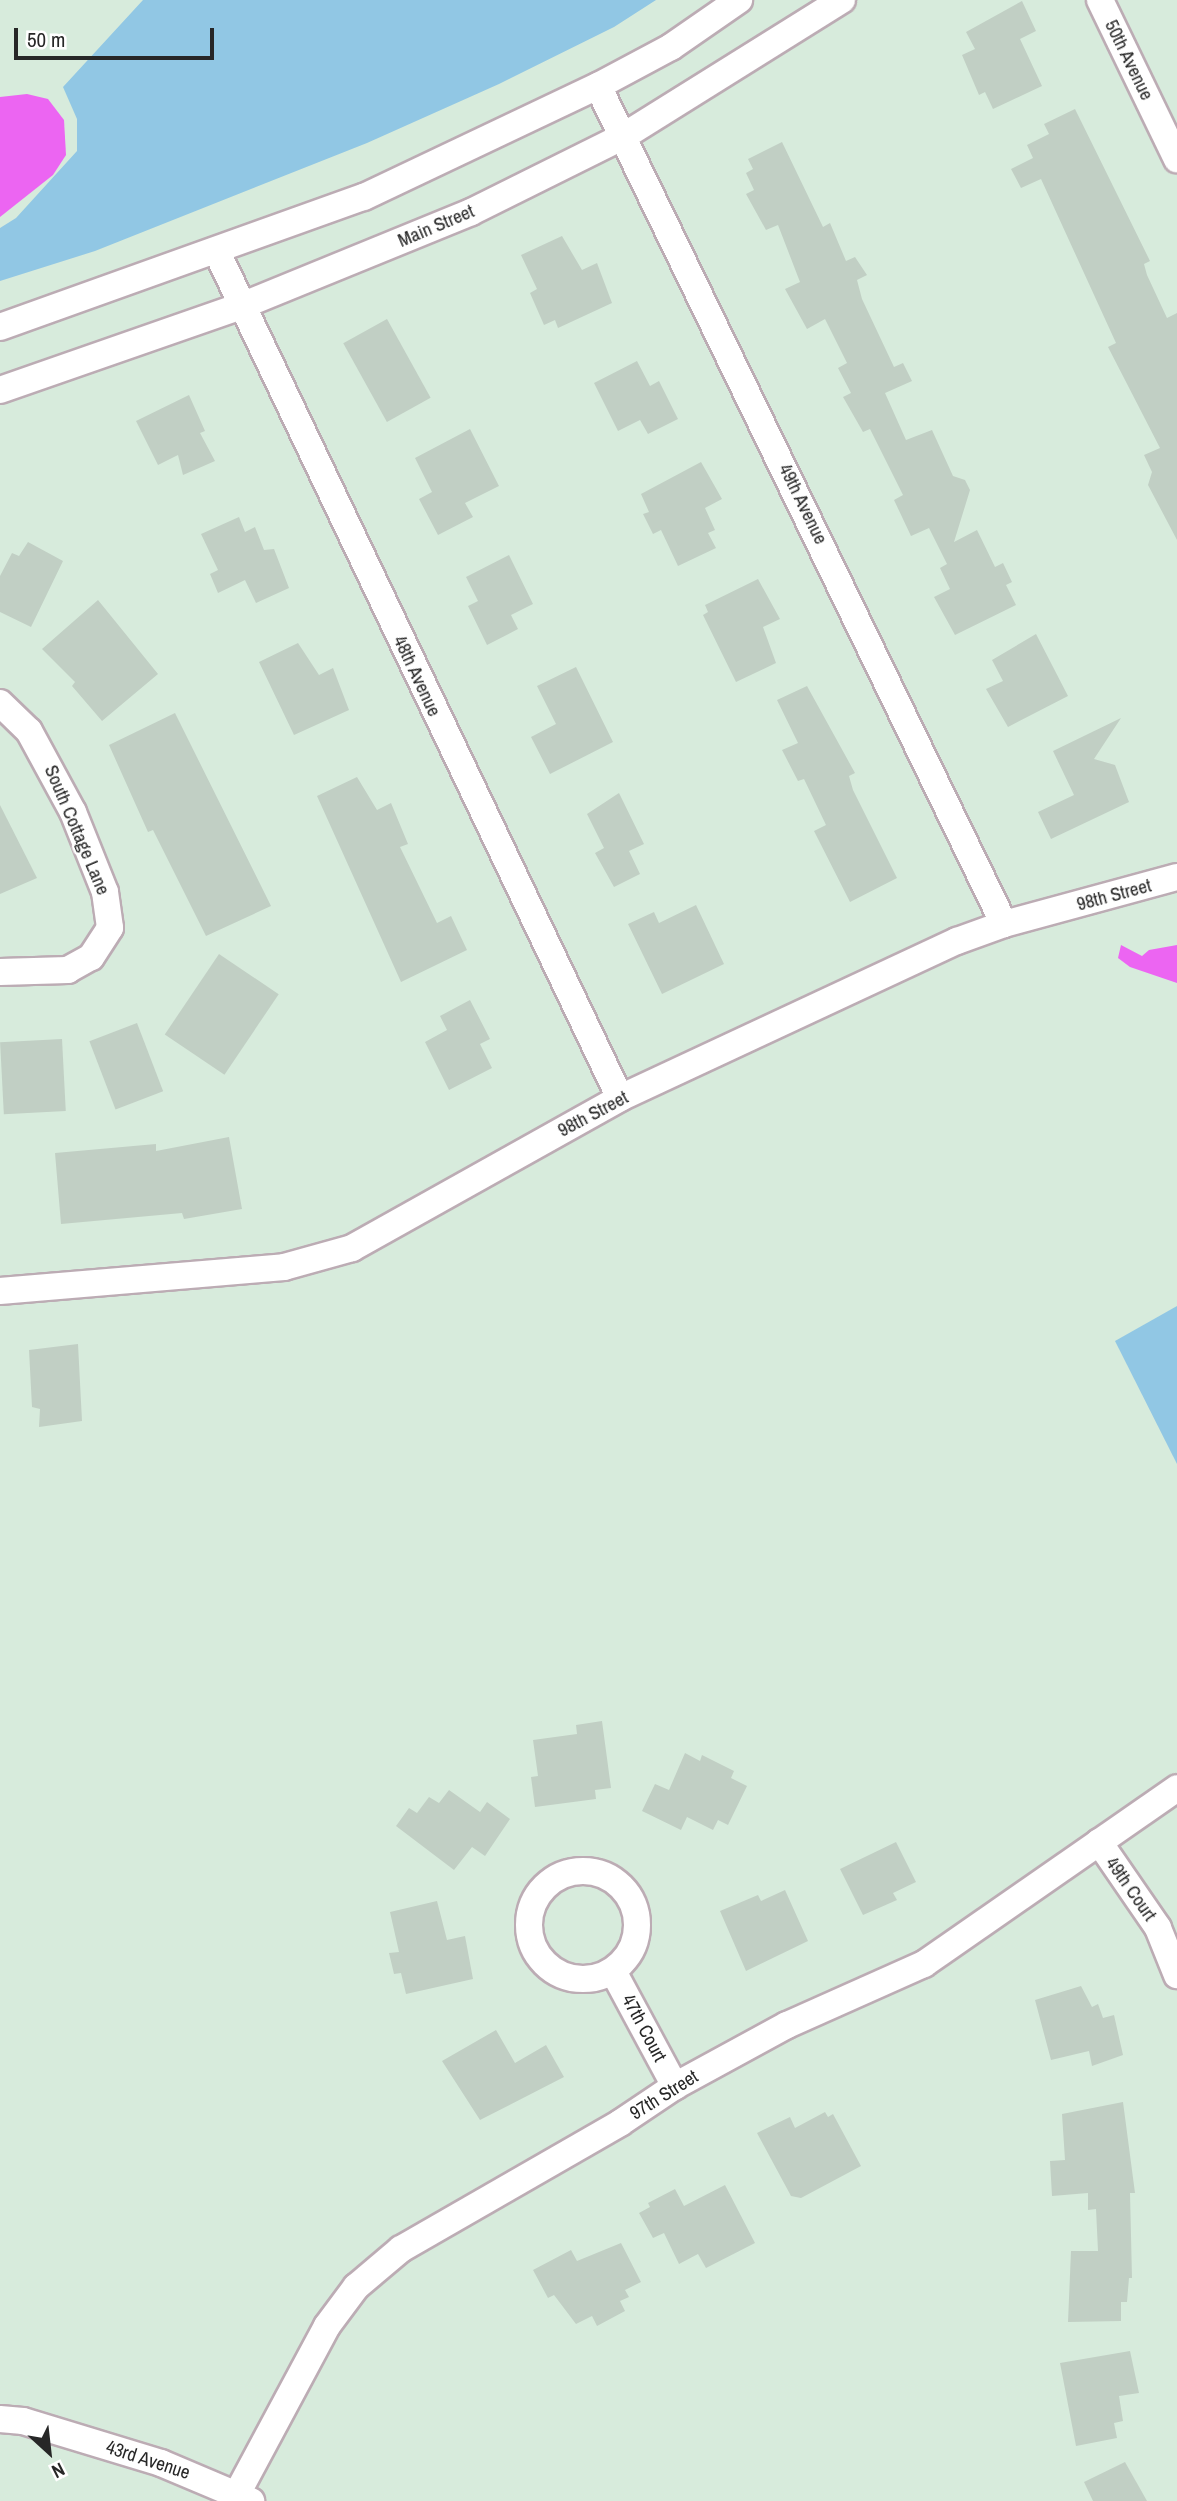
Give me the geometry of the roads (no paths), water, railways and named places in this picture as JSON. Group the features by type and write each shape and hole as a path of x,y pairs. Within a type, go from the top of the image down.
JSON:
{"street":[{"path":"0,327 217,252 364,197 598,86 671,47 739,0"},
{"name":"Main Street","path":"0,390 241,306 471,212 624,136 842,0"},
{"name":"50th Avenue","path":"1100,0 1177,159"},
{"name":"49th Avenue","path":"598,86 1004,924"},
{"name":"48th Avenue","path":"217,252 620,1098"},
{"name":"South Cottage Lane","path":"0,703 29,731 73,812 105,892 110,928 91,957 68,970 0,972"},
{"name":"98th Street","path":"0,1291 284,1267 352,1248 620,1098 957,941 1004,924 1177,877"},
{"name":"97th Street","path":"244,2496 327,2326 356,2287 401,2249 620,2123 675,2086 788,2025 924,1964 1177,1787"},
{"name":"49th Court","path":"1099,1842 1158,1928 1177,1975"},
{"name":"47th Court","path":"579,1870 613,1879 627,1892 635,1907 635,1943 614,1970 579,1980 546,1966 529,1934 535,1899 546,1885 579,1870"},
{"name":"47th Court","path":"614,1970 675,2086"},
{"name":"43rd Avenue","path":"0,2418 23,2421 161,2463 244,2496"}]}
